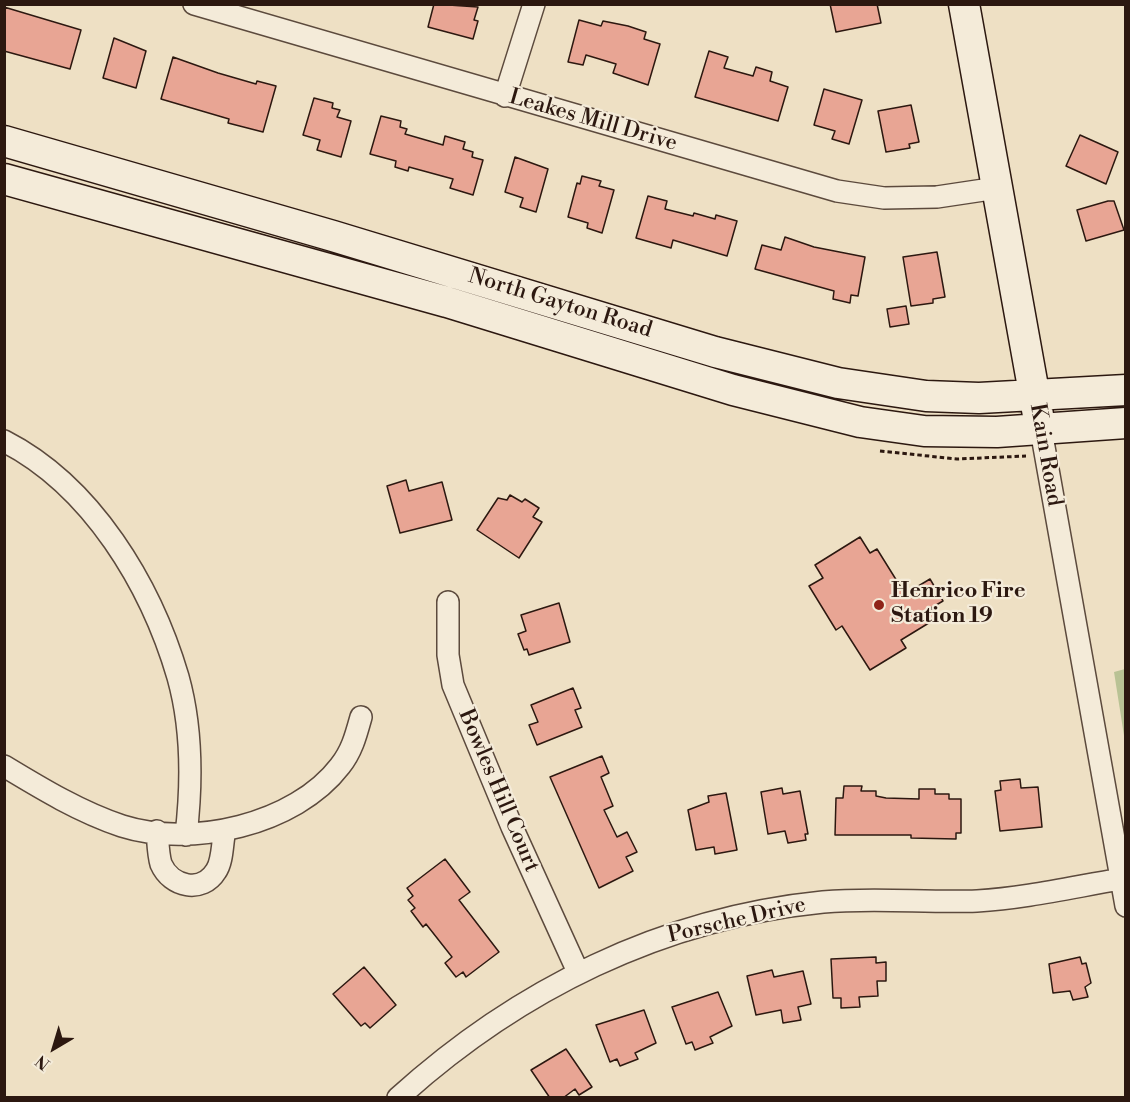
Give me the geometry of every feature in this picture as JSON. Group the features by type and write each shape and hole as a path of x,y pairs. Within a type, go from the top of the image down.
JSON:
{"main road":[{"name":"Kain Road","path":"964,4 1041,430"},
{"name":"North Gayton Road","path":"4,141 775,368 838,383 905,394 979,398 1035,397 1125,390"},
{"name":"North Gayton Road","path":"4,179 447,302 602,351 795,406 860,422 924,431 1041,430 1125,423"}],"street":[{"name":"Leakes Mill Drive","path":"194,4 837,191 884,198 937,197 997,188"},
{"path":"505,96 534,4"},
{"name":"Kain Road","path":"1041,430 1125,906"},
{"path":"4,441 22,450 68,486 108,533 153,606 178,678 189,746 186,835"},
{"name":"Bowles Hill Court","path":"448,602 448,656 453,685 578,972"},
{"path":"4,766 63,802 124,826 186,835 225,830 279,812 320,787 340,767 353,746 361,717"},
{"path":"157,831 160,862 168,876 180,884 198,886 209,881 218,869 225,830"},
{"name":"Porsche Drive","path":"398,1098 474,1034 533,995 578,972 647,942 768,909 874,900 979,901 1031,895 1121,879"}],"green space":[{"path":"1126,669 1125,742 1114,672"}],"building":[{"path":"434,4 478,7 474,20 478,21 473,39 428,27"},
{"path":"830,4 877,4 881,23 836,32"},
{"path":"4,7 81,30 70,69 4,51"},
{"path":"579,20 601,26 603,21 628,26 646,32 644,39 660,44 648,85 613,73 616,64 586,55 583,65 568,62"},
{"path":"114,38 146,51 136,88 103,78"},
{"path":"709,51 728,57 724,68 753,76 756,67 772,72 770,81 788,87 778,121 695,97"},
{"path":"173,57 256,84 257,81 276,86 263,132 228,123 229,119 161,99"},
{"path":"824,89 862,100 849,144 832,139 835,131 814,125"},
{"path":"314,98 333,103 332,108 340,110 337,117 351,121 341,157 317,150 320,140 303,135"},
{"path":"911,105 919,142 909,144 910,148 886,152 878,111"},
{"path":"381,116 401,121 400,127 407,129 405,134 443,145 445,136 465,142 463,149 473,152 472,157 483,160 473,195 450,188 453,179 409,167 408,171 395,167 396,161 370,154"},
{"path":"1080,135 1118,152 1106,184 1066,166"},
{"path":"515,157 548,169 536,212 520,207 523,198 505,192"},
{"path":"582,176 601,181 599,186 614,190 602,233 587,228 588,223 568,217 577,183 580,184"},
{"path":"648,196 667,201 665,209 715,219 716,215 737,221 727,256 673,240 671,248 636,238"},
{"path":"1114,201 1124,230 1086,241 1077,210"},
{"path":"785,237 814,247 865,257 858,296 851,295 850,303 833,299 834,291 755,269 762,245 781,250"},
{"path":"937,252 945,297 933,299 933,303 911,306 903,257"},
{"path":"906,306 909,324 890,327 887,309"},
{"path":"406,480 409,491 442,482 452,520 400,533 387,486"},
{"path":"510,495 522,502 525,499 539,508 533,517 542,522 519,558 477,530 498,498 507,500"},
{"name":"Henrico Fire Station 19","path":"860,537 870,553 877,549 905,594 930,579 943,601 931,608 937,618 901,640 906,648 870,670 842,626 836,630 809,586 823,578 815,565"},
{"path":"559,603 570,642 529,655 527,649 524,650 518,634 526,631 521,615"},
{"path":"573,688 581,708 575,710 582,727 537,745 529,725 538,722 531,705"},
{"path":"602,756 609,773 601,777 613,806 604,810 617,837 627,832 637,852 626,857 633,871 599,888 550,777"},
{"path":"1020,779 1021,788 1038,787 1042,827 1000,831 995,791 1001,790 1000,781"},
{"path":"844,786 862,786 861,791 876,791 876,796 886,798 919,799 919,789 935,789 935,794 949,794 949,799 961,799 961,833 956,833 956,839 911,838 911,835 835,835 836,798 843,798"},
{"path":"782,788 783,794 800,791 808,834 805,834 806,840 788,843 785,831 768,834 761,792"},
{"path":"726,793 737,850 715,854 714,847 696,850 688,810 709,802 708,796"},
{"path":"445,859 470,892 459,900 499,952 466,977 463,972 456,977 445,963 452,957 426,924 423,927 411,911 415,908 408,900 413,896 407,888"},
{"path":"876,957 876,963 886,962 886,981 877,981 878,996 859,997 860,1007 841,1008 841,998 833,998 831,959"},
{"path":"1080,957 1082,964 1086,963 1091,983 1085,987 1088,997 1073,1000 1070,991 1053,993 1049,964"},
{"path":"364,967 396,1005 370,1028 365,1023 361,1026 333,994"},
{"path":"772,970 774,977 803,971 811,1004 798,1007 801,1020 783,1023 781,1010 756,1015 747,976"},
{"path":"718,992 732,1026 710,1037 713,1043 695,1050 692,1042 686,1044 672,1007"},
{"path":"644,1010 656,1043 635,1053 638,1059 620,1066 617,1059 610,1062 596,1025"},
{"path":"566,1049 592,1087 579,1095 575,1089 563,1098 550,1098 531,1070"}],"place":[{"name":"Henrico Fire Station 19","path":"879,605"}]}
